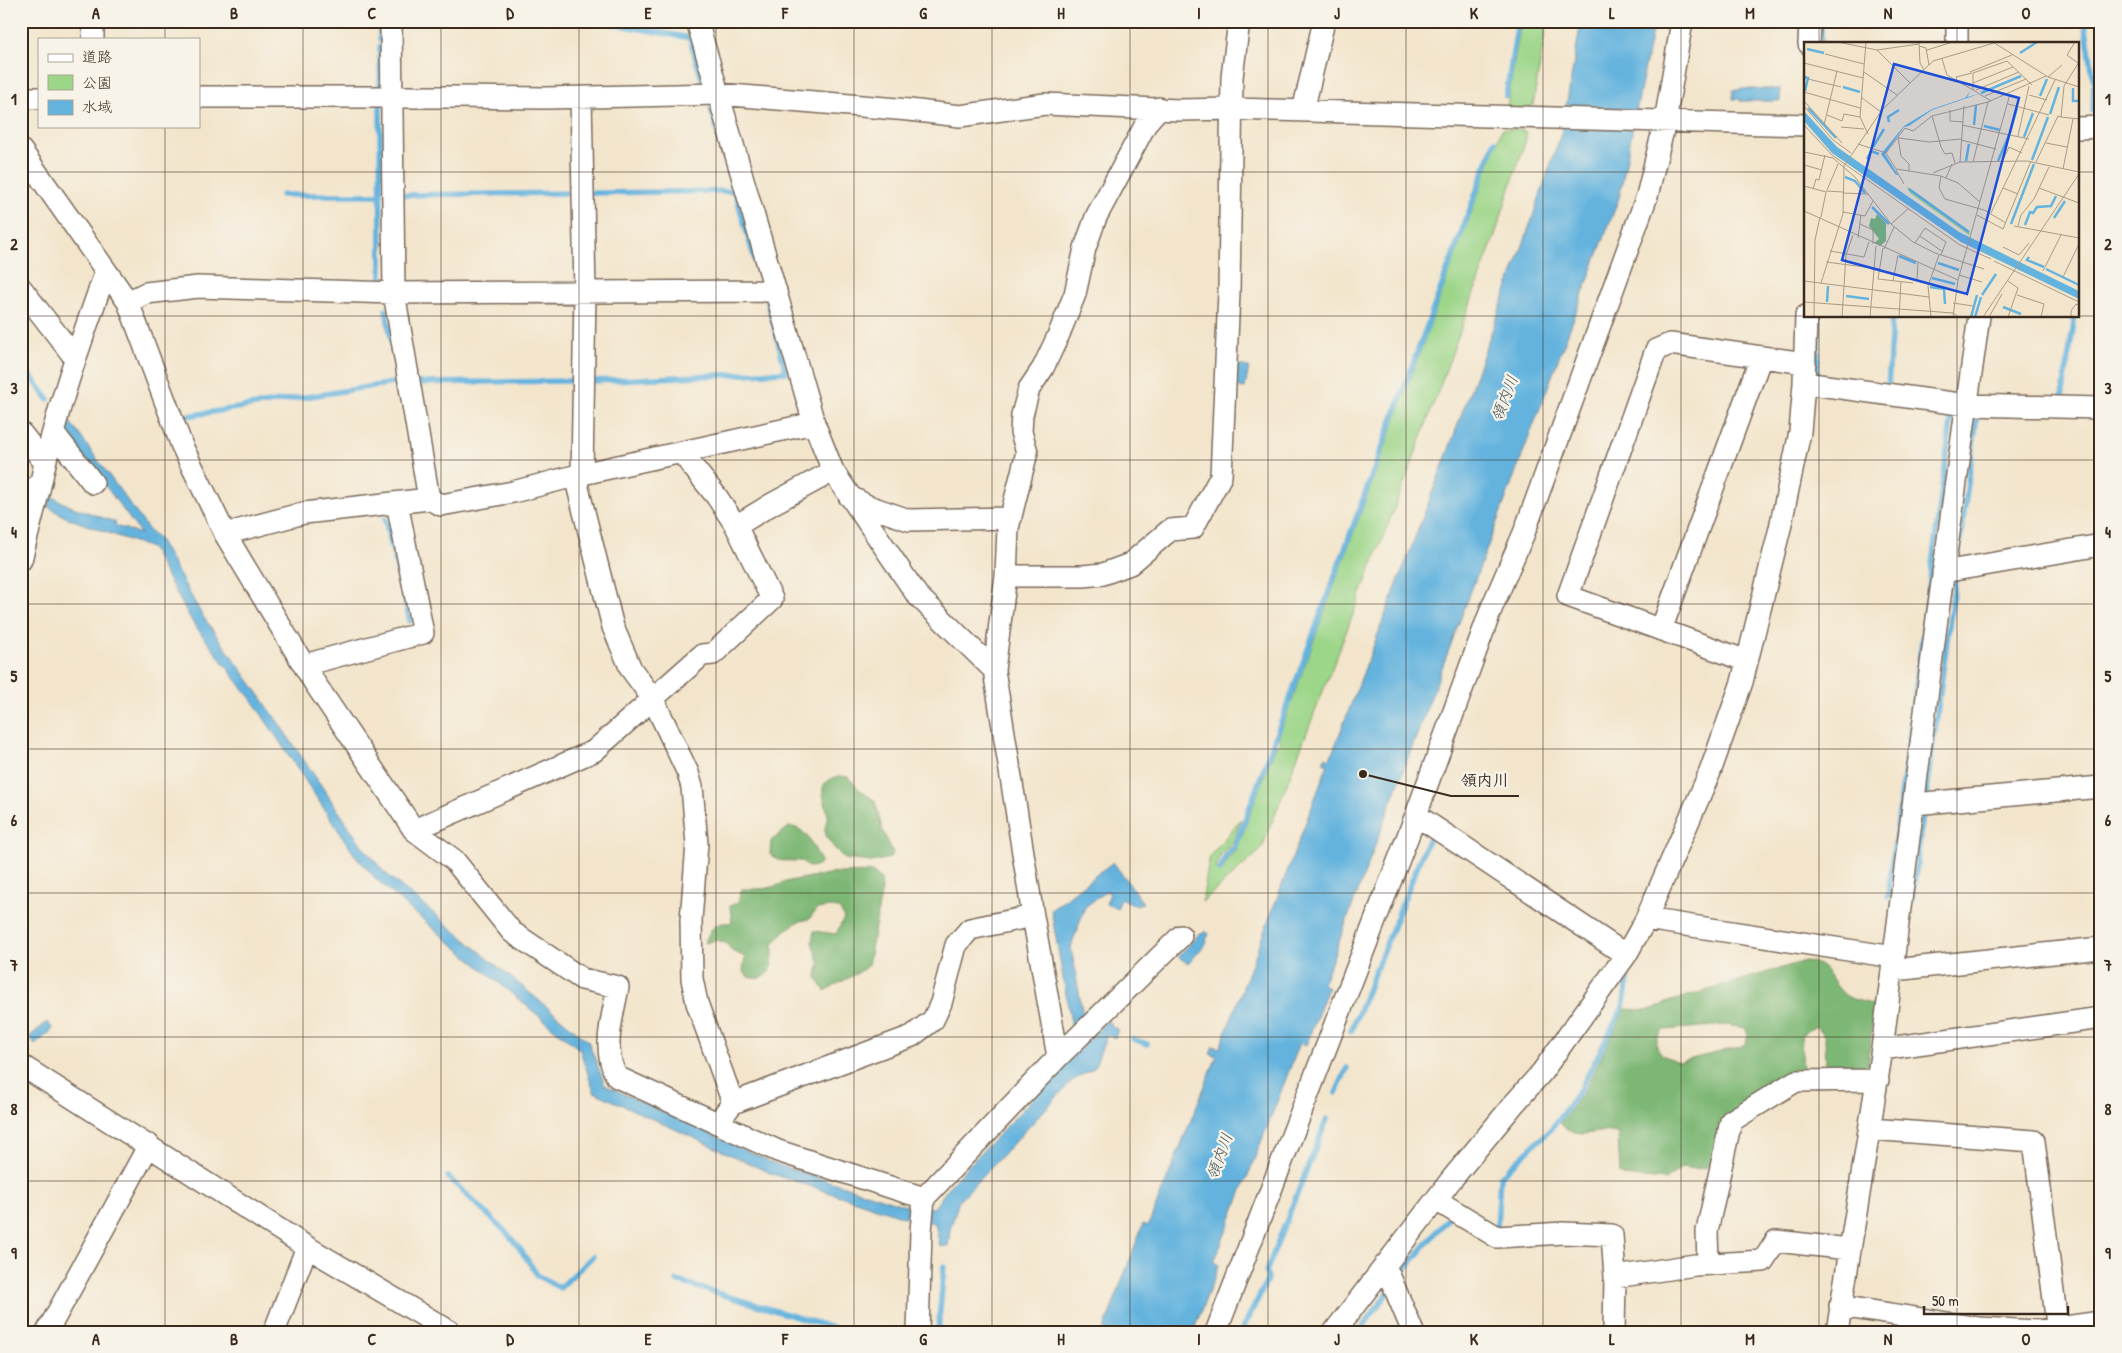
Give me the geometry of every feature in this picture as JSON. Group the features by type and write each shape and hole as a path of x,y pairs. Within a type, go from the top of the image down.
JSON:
{"street":[{"path":"93,21 93,38"},
{"path":"392,21 391,97 394,293 429,499"},
{"path":"697,21 814,423 833,471 917,595 994,670"},
{"path":"1006,576 1083,576 1103,574 1130,564 1170,530 1193,528 1221,476 1229,293 1232,77 1239,21"},
{"path":"1303,112 1324,21"},
{"path":"1216,1332 1416,815 1492,607 1524,533 1646,196 1666,122 1682,21"},
{"path":"1809,42 1810,21"},
{"path":"1957,42 1958,21"},
{"path":"200,97 582,98 719,94 960,116 1045,104 1804,126"},
{"path":"21,98 38,98"},
{"path":"582,98 585,292 579,475 613,627 631,668 653,699 688,773 692,787 698,844 691,920 692,979 697,1003 733,1102"},
{"path":"1058,1057 1033,916 994,670 1006,576 1008,528 1027,452 1021,432 1022,415 1029,389 1043,368 1075,294 1085,248 1096,217 1147,122 1159,108"},
{"path":"2080,128 2101,127"},
{"path":"21,150 128,302 182,446 226,534 304,665 414,830 454,860 512,932 582,979 618,987 608,1049 613,1070 618,1076 778,1151 922,1209"},
{"path":"21,560 31,489 45,463 75,358 106,271"},
{"path":"21,288 75,358"},
{"path":"128,302 146,293 198,288 394,293 776,290"},
{"path":"1334,1332 1512,1105 1542,1072 1626,955 1646,919 1710,772 1747,660 1780,528 1800,432 1806,318"},
{"path":"1836,1332 1878,1080 1943,572 1979,318"},
{"path":"1747,660 1568,596 1656,350 1670,344 1762,357 1804,373 1967,405 2101,408"},
{"path":"1661,630 1762,357"},
{"path":"226,534 304,513 429,499 442,505 513,492 579,475 814,423"},
{"path":"21,432 45,463"},
{"path":"53,432 93,482"},
{"path":"414,830 594,751 702,655 713,654 772,599 736,526 717,496 681,452"},
{"path":"736,526 833,471"},
{"path":"849,496 868,506 909,520 1011,518"},
{"path":"304,665 423,633 397,502"},
{"path":"1943,572 2101,545"},
{"path":"1914,804 2101,787"},
{"path":"1416,815 1626,955"},
{"path":"718,1122 733,1102 912,1036 933,1020 941,1003 956,945 970,929 1033,916"},
{"path":"1646,919 1894,964 2101,948"},
{"path":"918,1332 922,1209 1058,1057 1181,936"},
{"path":"1882,1049 2101,1018"},
{"path":"21,1065 307,1247 451,1332"},
{"path":"1708,1264 1707,1231 1731,1121 1796,1081 1878,1080"},
{"path":"1870,1129 2034,1140 2058,1330"},
{"path":"47,1332 149,1145"},
{"path":"1436,1200 1497,1237 1562,1233 1612,1235 1615,1277 1614,1332"},
{"path":"1615,1277 1708,1264 1764,1261 1776,1241 1849,1249"},
{"path":"274,1332 307,1247"},
{"path":"1386,1265 1412,1332"},
{"path":"1840,1306 1979,1328 2037,1331 2058,1330 2101,1322"}],"green space":[{"path":"1521,21 1547,21 1533,105 1527,109 1507,107"},
{"path":"1502,129 1520,129 1526,132 1526,139 1494,238 1412,463 1261,850 1202,902 1210,856 1241,819 1233,843 1221,854 1216,868 1223,870 1228,858 1236,851 1276,745 1279,745 1281,740 1278,738"},
{"path":"839,776 848,777 859,789 875,801 883,832 893,852 890,858 871,862 845,859 829,842 825,830 827,813 823,789 827,781"},
{"path":"789,827 800,830 809,839 821,861 818,866 808,867 801,861 784,861 770,854 771,841"},
{"path":"872,872 881,879 882,889 868,965 858,973 825,991 816,977 820,964 812,942 814,931 836,934 844,918 837,908 817,909 809,919 798,922 784,932 773,944 771,968 761,978 748,977 743,971 745,957 732,951 727,944 718,940 705,943 709,933 718,924 732,923 730,906 738,902 742,889 768,888 789,881 830,874"},
{"path":"1805,961 1813,963 1825,970 1837,987 1848,997 1874,1005 1868,1069 1863,1073 1830,1072 1826,1067 1825,1037 1816,1026 1801,1035 1803,1072 1734,1111 1713,1162 1704,1168 1682,1167 1666,1180 1623,1176 1620,1174 1618,1134 1610,1132 1574,1133 1560,1123 1584,1091 1625,1009 1652,1009 1668,1002","holes":["1727,1025 1745,1028 1748,1035 1746,1043 1740,1047 1679,1062 1662,1055 1657,1047 1657,1038 1663,1030"]}],"water":[{"path":"1581,21 1654,21 1619,198 1323,984 1328,988 1306,1045 1300,1043 1214,1262 1219,1265 1193,1332 1103,1332 1143,1224 1148,1226 1217,1056 1210,1053 1213,1046 1220,1048 1328,764 1323,762 1325,757 1330,759 1449,449 1562,131"},
{"path":"1780,89 1780,101 1740,101 1740,99 1733,99 1733,90"},
{"path":"1237,365 1249,367 1245,388 1233,386"},
{"path":"65,415 151,533 159,539 202,615 261,697 363,847 385,873 588,1041 605,1085 773,1163 906,1206 934,1208 951,1184 1107,1021 1112,1024 1111,1027 1118,1029 1115,1038 1107,1035 1094,1068 1072,1081 959,1201 950,1229 948,1246 940,1246 935,1223 907,1218 770,1173 594,1092 580,1050 399,900 375,878 354,854 254,703 193,623 151,548 67,518 47,506 51,496 70,506 115,522 116,526 141,534 61,426"},
{"path":"1113,862 1143,903 1137,906 1121,898 1117,909 1106,904 1110,893 1106,891 1085,907 1071,947 1082,1010 1085,1014 1072,1028 1051,910"},
{"path":"1205,931 1209,934 1207,942 1188,964 1179,956 1200,933 1202,934"},
{"path":"47,1022 53,1029 35,1045 29,1037"}],"waterway":[{"path":"380,21 380,40"},
{"path":"597,21 690,38 702,80"},
{"path":"1506,96 1518,21"},
{"path":"1821,21 1821,42"},
{"path":"2085,21 2094,83 2093,111"},
{"path":"380,47 380,85"},
{"path":"380,103 381,281"},
{"path":"711,109 759,274"},
{"path":"1220,870 1226,855 1235,847 1495,141"},
{"path":"592,193 735,191"},
{"path":"398,195 572,193"},
{"path":"282,195 381,195"},
{"path":"593,381 786,372 768,303"},
{"path":"386,310 393,350"},
{"path":"1818,318 1818,380"},
{"path":"1888,389 1892,318"},
{"path":"2062,399 2075,318"},
{"path":"21,363 48,399"},
{"path":"419,383 571,381"},
{"path":"181,417 399,382"},
{"path":"1888,896 1952,414"},
{"path":"1957,564 1977,416"},
{"path":"385,519 410,621"},
{"path":"1926,796 1956,574"},
{"path":"1912,900 1923,813"},
{"path":"1351,1031 1428,840"},
{"path":"1495,1228 1497,1228 1500,1177 1552,1128 1580,1090 1623,1007 1628,979"},
{"path":"1133,1039 1147,1044"},
{"path":"1336,1093 1347,1068"},
{"path":"1241,1332 1268,1279 1266,1272 1327,1119"},
{"path":"448,1177 506,1232 521,1250 537,1275 560,1288 593,1256"},
{"path":"1396,1280 1449,1217"},
{"path":"938,1332 944,1266"},
{"path":"677,1281 846,1332"},
{"path":"1359,1332 1389,1291"}],"place":[{"name":"領内川","path":"1363,774"}]}
